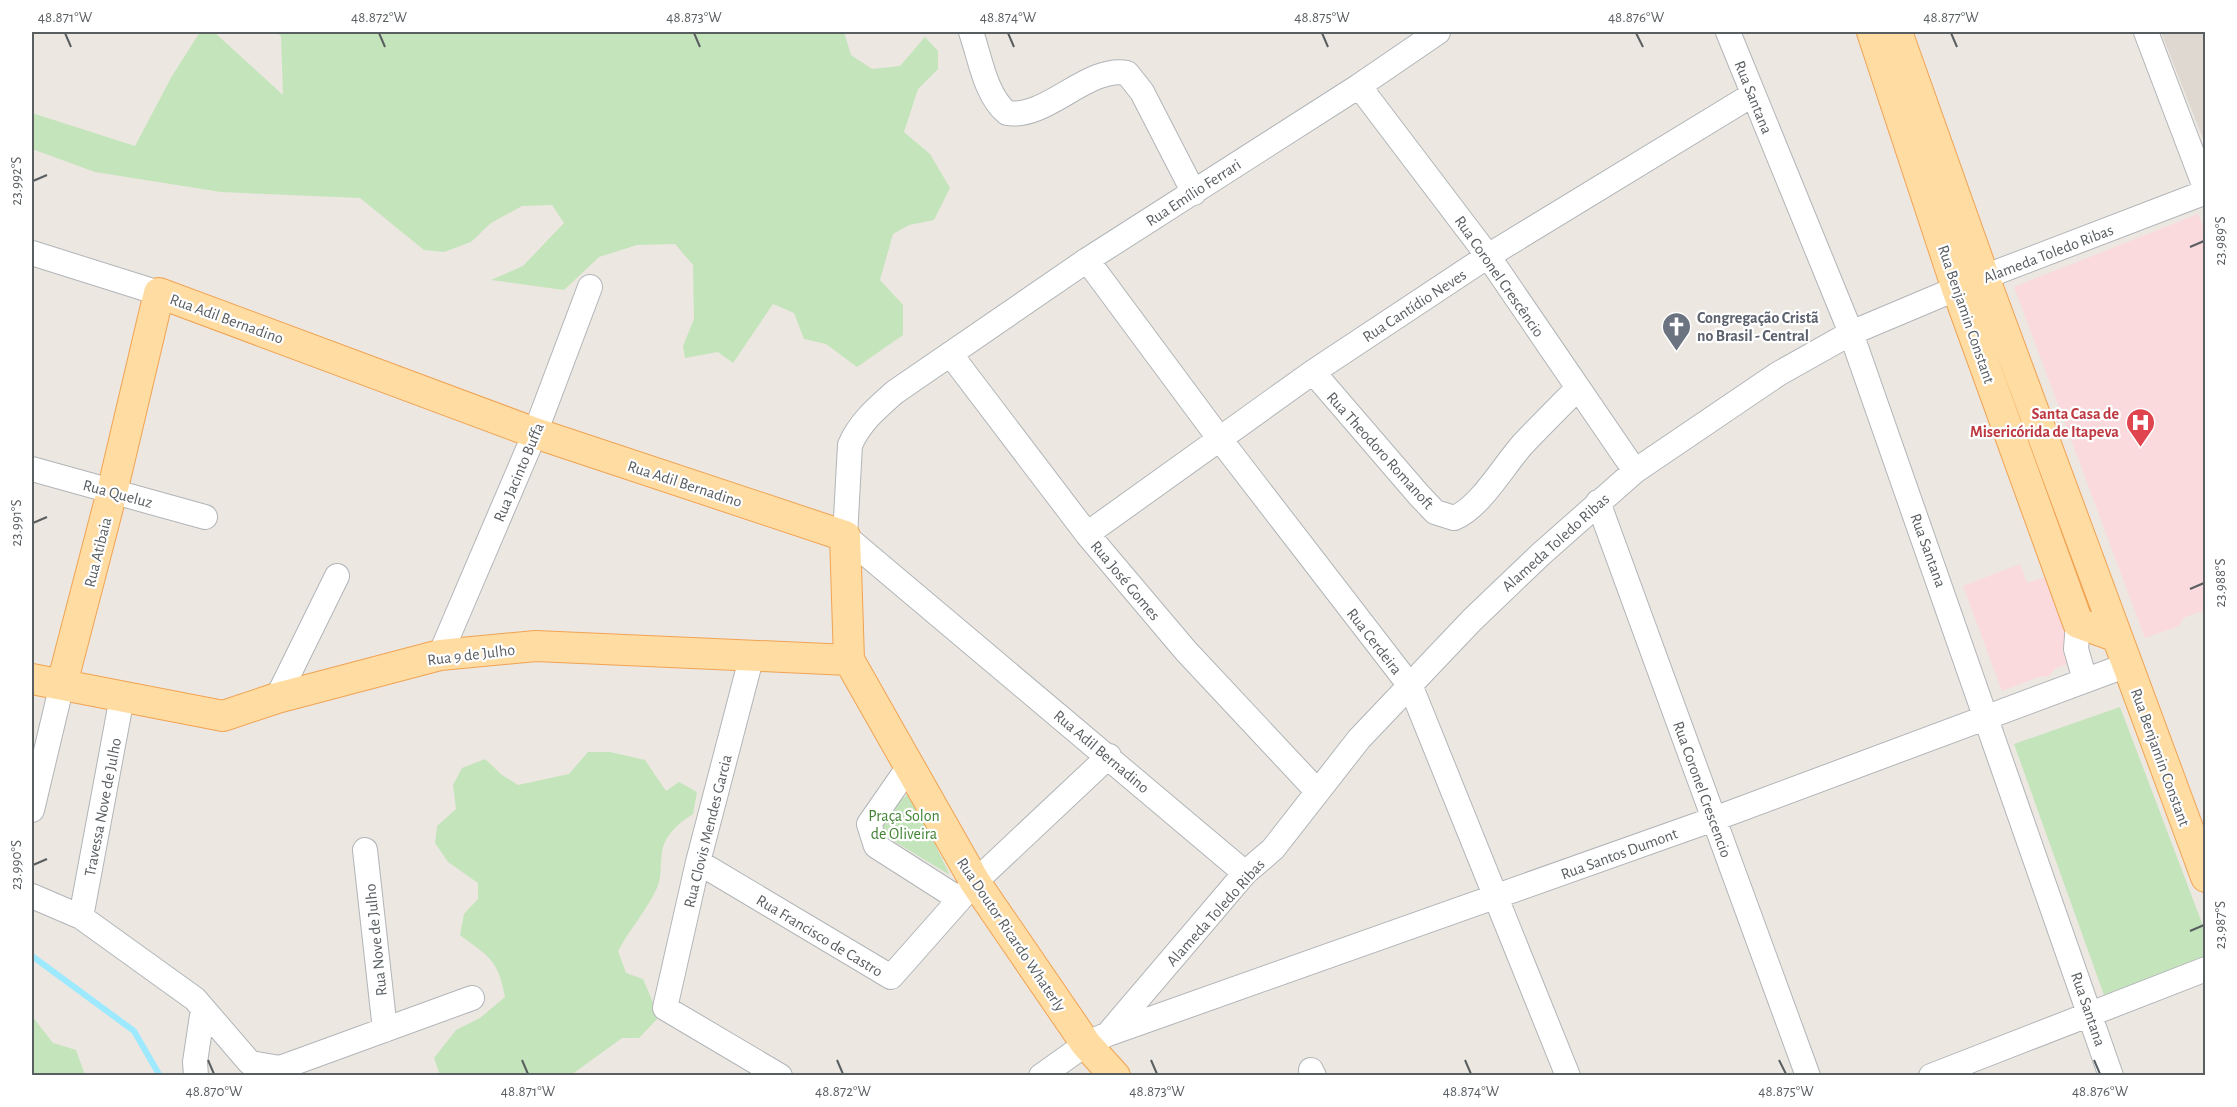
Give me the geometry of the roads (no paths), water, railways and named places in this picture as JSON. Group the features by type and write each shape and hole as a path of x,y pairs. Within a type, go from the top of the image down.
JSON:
{"main road":[{"name":"Rua Benjamin Constant","path":"1872,32 1957,289 2078,623"},
{"name":"Rua Benjamin Constant","path":"1897,32 1984,277 2205,877"},
{"name":"Rua Adil Bernadino","path":"159,293 535,433 845,536"},
{"name":"Rua Atibaia","path":"62,684 112,492 159,293"},
{"path":"845,536 849,660"},
{"path":"2078,623 2117,637"},
{"name":"Rua 9 de Julho","path":"32,679 223,716 277,698 440,655 536,646 849,660"},
{"name":"Rua Doutor Ricardo Whaterly","path":"849,660 910,765 967,890 1097,1039 1115,1076"}],"street":[{"path":"971,32 991,92 999,107 1007,113 1027,111 1103,75 1118,71 1127,73 1142,92 1194,193"},
{"name":"Rua Emílio Ferrari","path":"845,536 850,444 856,431 895,392 951,356 1087,260 1359,86 1438,32"},
{"name":"Rua Santana","path":"1728,32 1851,333 1988,716 2111,1076"},
{"path":"2146,32 2205,191"},
{"name":"Rua Coronel Crescêncio","path":"1359,86 1488,256 1635,471"},
{"name":"Rua Cantídio Neves","path":"1087,534 1313,372 1488,256 1752,94"},
{"name":"Alameda Toledo Ribas","path":"1041,1076 1097,1039 1245,873 1273,849 1359,739 1411,687 1472,620 1598,502 1635,471 1728,406 1851,333 1984,277 2205,191"},
{"name":"Rua Adil Bernadino","path":"32,253 159,293"},
{"name":"Rua Cerdeira","path":"1087,260 1219,438 1411,687 1568,1076"},
{"name":"Rua Jacinto Buffa","path":"440,655 535,433 590,287"},
{"name":"Rua José Gomes","path":"951,356 1087,534 1186,651 1317,790"},
{"name":"Rua Theodoro Romanoft","path":"1313,372 1435,512 1454,519 1462,515 1473,504 1522,445 1578,388"},
{"name":"Rua Queluz","path":"32,469 205,517"},
{"name":"Rua Coronel Crescencio","path":"1598,502 1808,1076"},
{"name":"Rua Adil Bernadino","path":"845,536 1109,756 1245,873"},
{"path":"277,698 337,576"},
{"path":"2078,623 2076,649 2085,680"},
{"name":"Rua Clovis Mendes Garcia","path":"752,655 698,862 665,1008 780,1076"},
{"name":"Rua Santos Dumont","path":"1097,1039 1714,819 2127,665"},
{"name":"Rua Atibaia","path":"32,810 62,684"},
{"name":"Travessa Nove de Julho","path":"81,917 122,697"},
{"name":"Rua Francisco de Castro","path":"698,862 891,977 967,890 1109,756"},
{"path":"910,765 869,824 876,846 967,890"},
{"name":"Rua Nove de Julho","path":"365,850 385,1030"},
{"path":"32,896 81,917 195,999 250,1063 280,1068 309,1068 385,1030 472,998"},
{"path":"1931,1076 2205,969"},
{"path":"196,1076 195,1062 203,1009"}],"waterway":[{"path":"32,956 134,1031 160,1076"}],"place":[{"name":"Congregação Cristã no Brasil - Central","path":"1676,352"},
{"name":"Santa Casa de Misericórida de Itapeva","path":"2140,448"}],"park label":[{"name":"Praça Solon de Oliveira","path":"904,824"}]}
